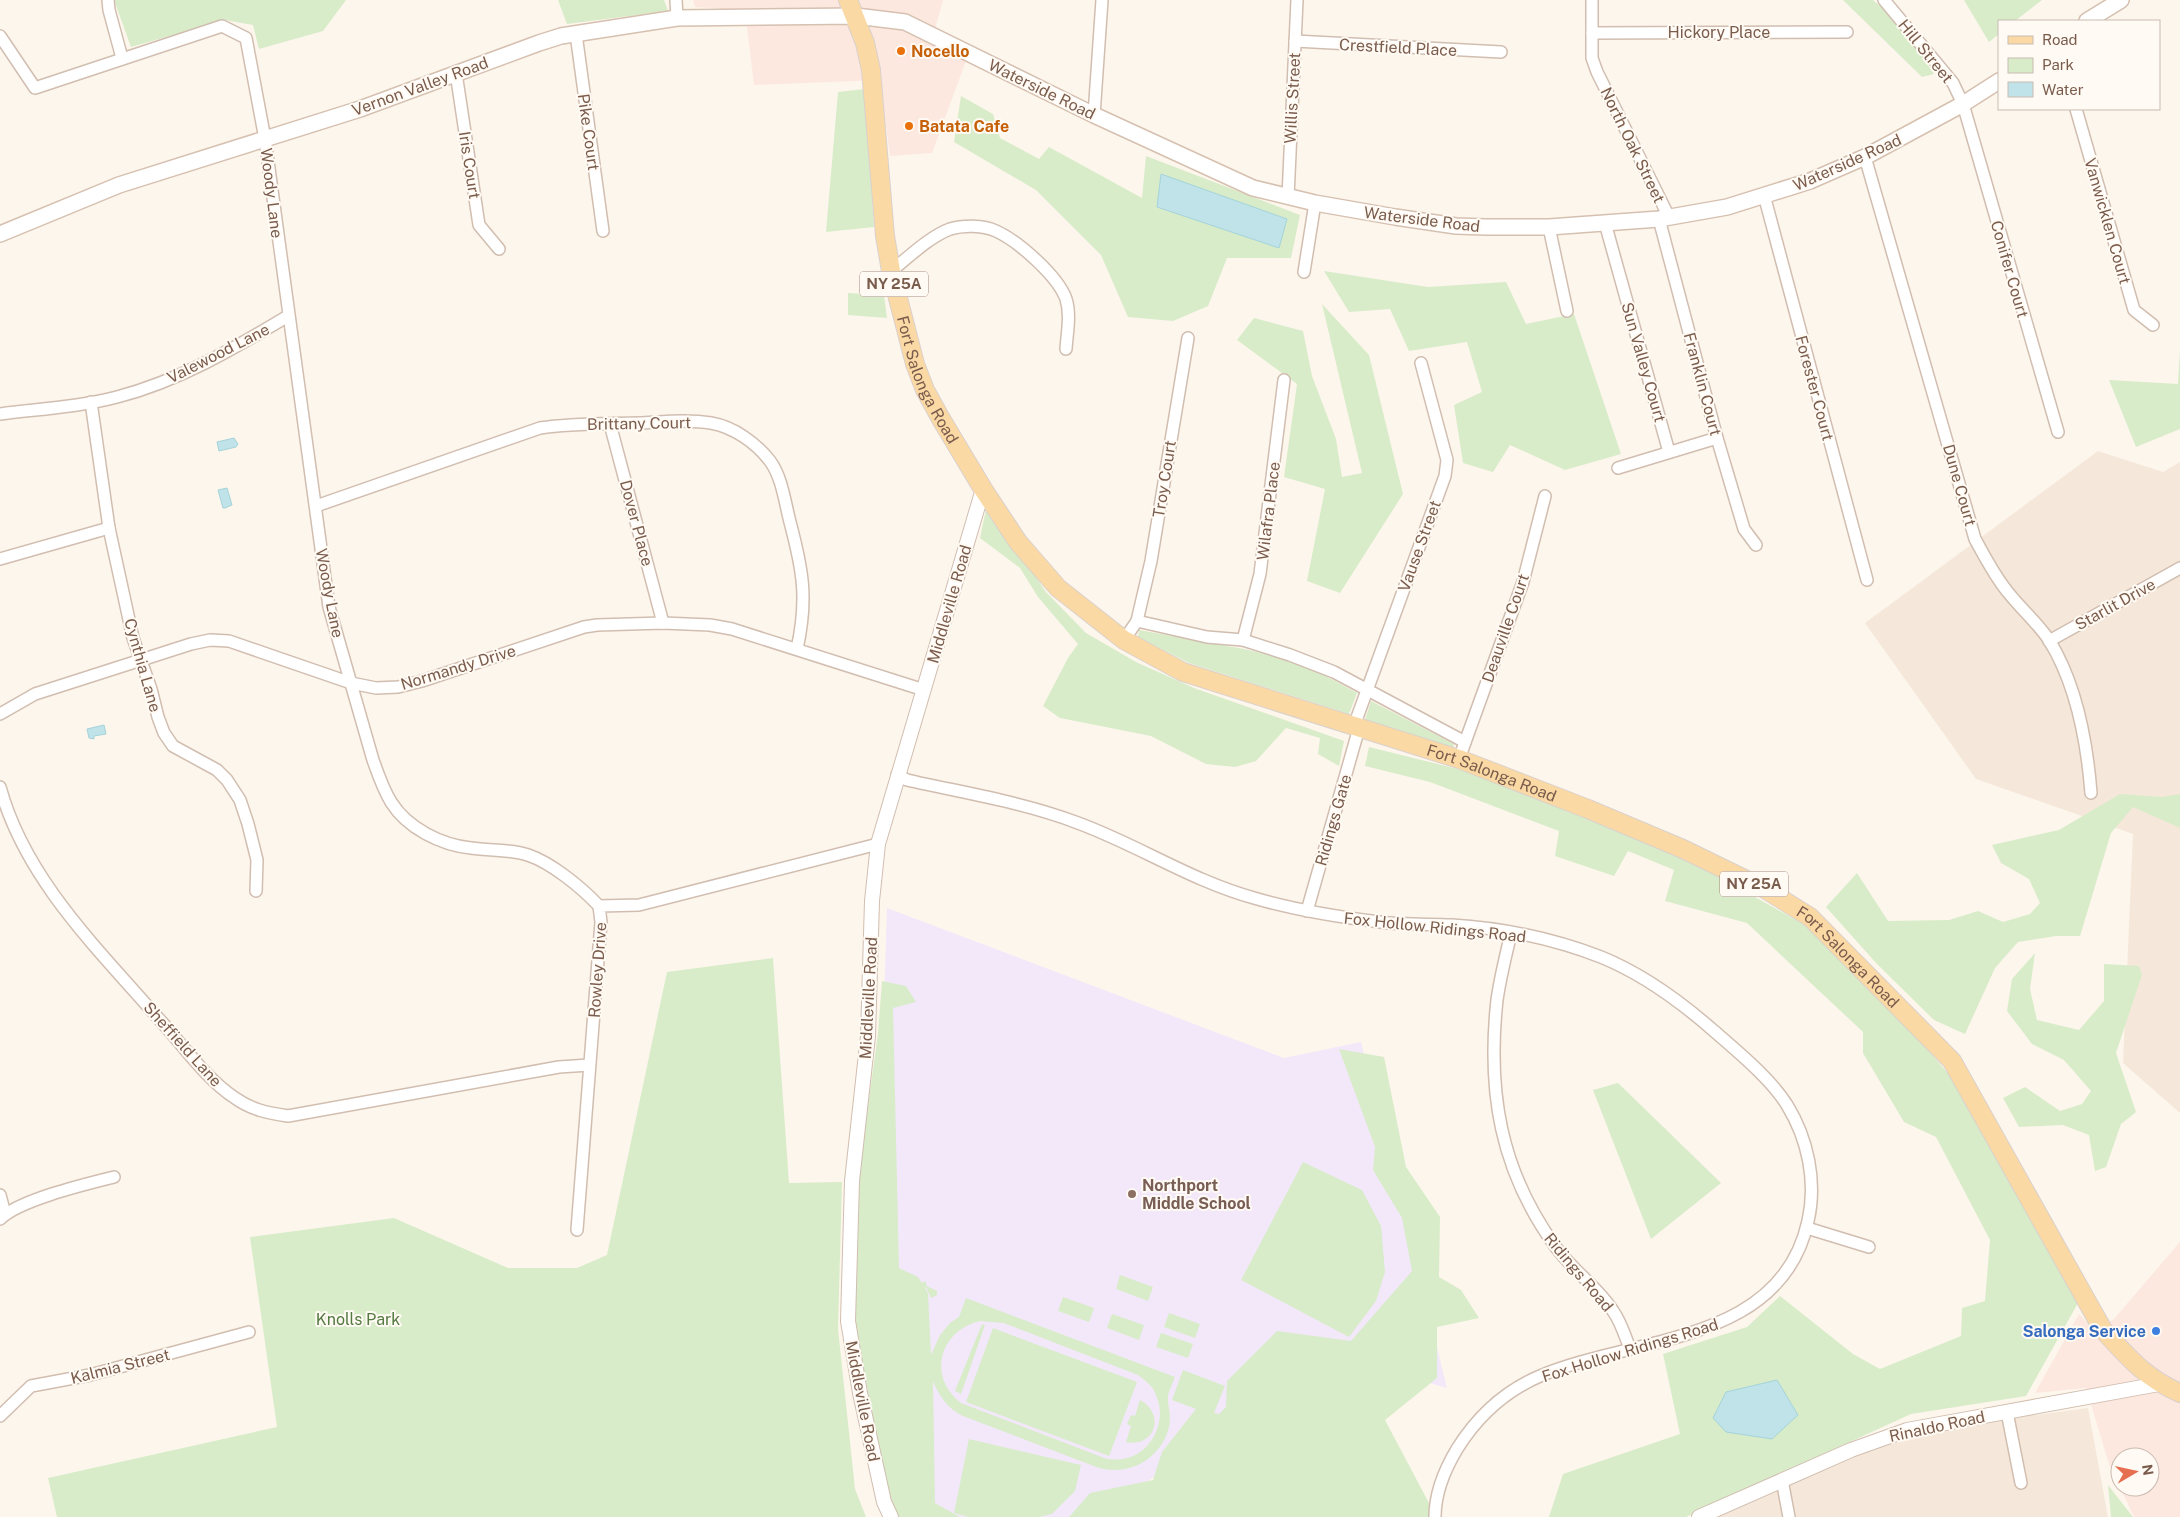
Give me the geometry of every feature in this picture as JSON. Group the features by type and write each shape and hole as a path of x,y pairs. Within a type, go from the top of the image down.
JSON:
{"main road":[{"name":"Fort Salonga Road","path":"848,0 856,16 865,43 871,70 885,236 891,271 915,364 926,390 983,489 1018,542 1058,588 1124,640 1183,672 1459,759 1588,809 1683,849 1765,889 1810,917 1952,1061 2103,1330 2132,1362 2159,1384 2180,1393"},
{"path":"2089,20 2121,0"},
{"name":"Vernon Valley Road","path":"0,234 119,185 360,109 539,43 576,34 677,18 856,16"},
{"name":"Waterside Road","path":"856,16 905,22 1094,115 1253,188 1288,197 1394,218 1456,226 1549,227 1605,223 1664,218 1726,206 1810,181 1865,157 1964,104 1998,82"}],"street":[{"path":"0,36 35,88 122,58 108,0"},
{"path":"676,0 677,18"},
{"path":"1094,115 1102,0"},
{"name":"Willis Street","path":"1288,197 1297,0"},
{"name":"North Oak Street","path":"1592,0 1592,58 1664,218"},
{"name":"Hill Street","path":"1884,0 1953,83 1964,104"},
{"name":"Woody Lane","path":"122,58 222,26 246,38 265,138 329,607 373,760 390,801 401,816 418,829 458,847 509,850 530,856 564,875 588,894 599,906"},
{"name":"Hickory Place","path":"1592,33 1846,32"},
{"name":"Pike Court","path":"576,34 603,231"},
{"name":"Crestfield Place","path":"1295,41 1501,52"},
{"name":"Iris Court","path":"456,73 479,225 499,249"},
{"name":"Conifer Court","path":"1964,104 2058,432"},
{"name":"Vanwicklen Court","path":"2076,110 2134,310 2153,325"},
{"name":"Dune Court","path":"1865,157 1975,539 1988,563 2007,591 2049,641 2062,668 2076,703 2084,736 2091,793"},
{"name":"Forester Court","path":"1764,195 1867,580"},
{"path":"1304,272 1315,202"},
{"name":"Franklin Court","path":"1664,218 1717,438 1744,529 1756,545"},
{"name":"Sun Valley Court","path":"1605,223 1669,452"},
{"path":"891,271 935,237 951,229 973,226 995,230 1014,242 1055,279 1066,299 1068,315 1066,349"},
{"path":"1549,227 1567,311"},
{"name":"Valewood Lane","path":"0,414 116,397 171,379 219,357 288,316"},
{"name":"Troy Court","path":"1137,620 1151,561 1188,338"},
{"name":"Vause Street","path":"1357,727 1366,689 1444,476 1447,460 1421,363"},
{"name":"Wilafra Place","path":"1243,640 1260,574 1284,380"},
{"name":"Cynthia Lane","path":"90,402 109,528 140,661 151,689 160,725 173,746 217,770 227,780 240,800 257,860 256,891"},
{"name":"Brittany Court","path":"316,506 540,428 568,424 711,423 732,430 753,443 771,463 781,488 800,559 804,588 804,620 797,649"},
{"name":"Dover Place","path":"610,424 663,623"},
{"path":"1618,468 1717,438"},
{"name":"Middleville Road","path":"891,1517 882,1493 860,1393 848,1321 852,1181 868,1036 872,901 878,844 983,489"},
{"name":"Deauville Court","path":"1459,759 1523,582 1545,496"},
{"path":"0,559 109,528"},
{"name":"Starlit Drive","path":"2049,641 2180,568"},
{"path":"1124,640 1137,620"},
{"name":"Fort Salonga Road","path":"1137,620 1207,636 1243,640 1334,672 1466,742"},
{"name":"Normandy Drive","path":"0,714 35,694 191,644 210,640 229,641 351,683 376,688 398,687 422,681 584,627 663,623 710,625 732,629 924,690"},
{"name":"Ridings Gate","path":"1307,911 1357,727"},
{"name":"Fox Hollow Ridings Road","path":"897,775 907,780 1048,812 1097,831 1217,887 1307,911 1380,922 1452,925 1511,933 1574,948 1604,958 1632,972 1690,1010 1764,1078 1785,1102 1800,1129 1808,1155 1812,1185 1811,1210 1807,1228 1795,1256 1769,1294 1714,1326 1540,1376 1511,1392 1488,1410 1468,1432 1451,1460 1440,1485 1435,1517"},
{"name":"Sheffield Lane","path":"0,787 22,845 38,872 72,918 214,1081 251,1108 288,1116 559,1067 590,1065"},
{"name":"Rowley Drive","path":"577,1230 601,922 599,906 639,905 878,844"},
{"name":"Ridings Road","path":"1511,933 1498,999 1494,1047 1494,1089 1501,1131 1521,1187 1540,1226 1558,1251 1613,1310 1630,1349"},
{"path":"0,1195 3,1217 44,1198 114,1178"},
{"path":"1807,1228 1869,1247"},
{"name":"Kalmia Street","path":"0,1416 31,1386 90,1375 249,1332"},
{"name":"Rinaldo Road","path":"1699,1517 1851,1450 1907,1430 2159,1384"},
{"path":"2008,1412 2021,1484"},
{"path":"1782,1480 1789,1517"}],"shaded area":[{"path":"693,0 943,0 931,43 966,61 932,153 890,156 880,80 754,85 745,10 695,7"},
{"path":"2098,451 2163,472 2180,462 2180,1113 2123,1063 2133,834 1976,779 1865,623"},
{"name":"Northport Middle School","path":"887,908 1284,1058 1361,1042 1447,1388 1363,1364 1308,1382 1112,1503 1082,1517 905,1517 883,1032"},
{"path":"2180,1242 2180,1517 2134,1517 2125,1497 2160,1497 2160,1447 2110,1447 2110,1466 2086,1388 2035,1393 2079,1314 2094,1330 2114,1319"},
{"path":"2035,1398 2036,1415 2088,1408 2108,1517 1714,1517 1907,1424"}],"green space":[{"path":"114,0 346,0 323,31 259,49 253,25 225,20 131,47"},
{"path":"558,0 664,0 668,11 567,24"},
{"path":"1843,0 1873,0 1898,22 1934,74 1922,77"},
{"path":"1964,0 2042,0 2016,20 1998,20 1998,35 1989,42"},
{"path":"865,89 874,227 826,232 838,92"},
{"path":"961,96 993,114 1000,138 1039,159 1049,147 1142,198 1146,156 1300,215 1291,258 1227,258 1208,306 1173,321 1128,317 1101,255 1036,190 954,142"},
{"path":"1324,271 1428,287 1506,282 1526,324 1574,314 1621,454 1565,470 1510,445 1493,472 1463,463 1454,405 1482,392 1467,342 1409,351 1390,309 1349,312"},
{"path":"848,293 884,295 887,318 848,315"},
{"path":"1322,304 1369,355 1403,494 1340,593 1307,581 1325,489 1284,477 1297,384 1237,340 1254,318 1303,331 1312,376 1336,439 1342,477 1362,473"},
{"path":"2180,350 2180,429 2136,447 2109,380 2178,384"},
{"path":"987,505 1046,592 1086,633 1136,662 1194,688 1344,741 1339,766 1318,754 1320,738 1286,728 1256,761 1235,767 1206,764 1151,736 1060,718 1043,706 1068,658 1078,644 1038,597 1020,568 980,538"},
{"path":"1139,630 1244,649 1302,663 1357,693 1349,714 1189,663 1138,637"},
{"path":"1371,701 1454,744 1453,749 1365,720"},
{"path":"1369,747 1462,770 1682,856 1805,925 1901,1019 1953,1079 2078,1303 2026,1396 1911,1414 1686,1517 1549,1517 1563,1474 1680,1434 1663,1354 1747,1327 1780,1296 1853,1354 1880,1369 1961,1336 1962,1308 1985,1301 1990,1240 1936,1137 1904,1122 1863,1053 1863,1032 1747,923 1665,901 1674,870 1628,851 1614,876 1555,856 1559,831 1430,782 1365,766"},
{"path":"2120,794 2162,797 2180,794 2180,828 2133,807 2111,833 2080,936 2056,936 2018,942 1995,968 1965,1034 1934,1020 1877,964 1826,907 1857,873 1888,921 1949,920 1978,911 2003,922 2030,914 2040,903 2029,879 2001,863 1992,845 2059,830"},
{"path":"2035,953 2030,989 2037,1020 2079,1030 2104,1001 2104,964 2139,966 2142,975 2116,1053 2136,1112 2121,1124 2106,1167 2095,1171 2089,1135 2063,1125 2019,1127 2003,1098 2025,1087 2060,1111 2082,1104 2091,1091 2064,1060 2032,1044 2007,1011 2012,979"},
{"name":"Knolls Park","path":"773,958 789,1183 842,1182 838,1329 855,1489 866,1517 57,1517 48,1478 277,1427 250,1237 394,1218 508,1268 577,1268 607,1255 667,972"},
{"path":"882,981 906,986 916,1002 893,1008 899,1268 918,1277 922,1283 925,1281 927,1286 937,1291 937,1295 931,1298 926,1287 925,1288 928,1293 931,1355 940,1335 950,1323 959,1317 966,1298 1175,1377 1168,1396 1170,1423 1165,1438 1152,1456 1143,1462 1133,1467 1122,1469 1099,1468 963,1416 945,1402 933,1381 935,1503 960,1517 897,1517 888,1498 855,1324 858,1179 878,1033","holes":["980,1321 1004,1323 1138,1375 1146,1381 1156,1395 1160,1415 1158,1426 1149,1444 1133,1456 1121,1459 1107,1459 961,1403 950,1392 944,1381 941,1368 942,1356 947,1344 955,1334 966,1326"]},
{"path":"1339,1049 1384,1057 1406,1167 1440,1217 1439,1277 1461,1290 1479,1318 1437,1327 1437,1378 1385,1420 1430,1505 1429,1517 1069,1517 1090,1493 1153,1480 1162,1452 1196,1409 1172,1400 1183,1370 1225,1386 1214,1413 1219,1414 1226,1407 1227,1381 1277,1331 1351,1341 1412,1271 1402,1218 1373,1170 1375,1147"},
{"path":"1618,1083 1721,1183 1651,1239 1593,1090"},
{"path":"1303,1162 1362,1190 1381,1226 1385,1272 1376,1301 1349,1337 1241,1280"},
{"path":"1120,1275 1153,1287 1148,1301 1116,1289"},
{"path":"1063,1297 1094,1308 1089,1322 1058,1311"},
{"path":"1169,1313 1200,1324 1195,1338 1164,1327"},
{"path":"1112,1314 1144,1325 1139,1340 1107,1328"},
{"path":"982,1324 985,1325 961,1394 955,1391"},
{"path":"993,1328 1137,1382 1109,1456 966,1402"},
{"path":"1161,1333 1193,1344 1188,1358 1156,1347"},
{"path":"1140,1400 1153,1413 1154,1429 1144,1440 1126,1442 1131,1426 1127,1424 1131,1415 1135,1416"},
{"path":"969,1439 1081,1465 1075,1491 1052,1514 1039,1517 968,1517 954,1513"},
{"path":"2108,1485 2110,1488 2110,1497 2117,1497 2133,1517 2111,1517"}],"water":[{"path":"1161,174 1287,219 1279,248 1157,207"},
{"path":"234,438 238,444 236,447 219,451 217,442"},
{"path":"227,488 232,505 223,508 218,490"},
{"path":"104,725 106,734 94,736 94,739 89,738 87,729"},
{"path":"1777,1380 1798,1415 1772,1439 1726,1432 1713,1418 1726,1392"}],"place":[{"name":"Nocello","path":"901,51"},
{"name":"Batata Cafe","path":"909,126"},
{"name":"Northport Middle School","path":"1132,1194"},
{"name":"Salonga Service","path":"2156,1331"}]}
